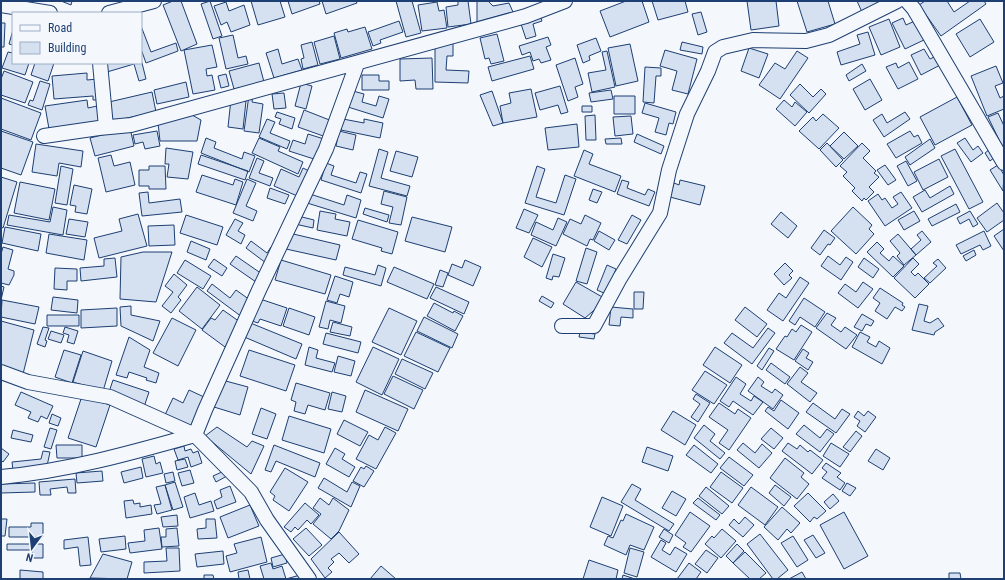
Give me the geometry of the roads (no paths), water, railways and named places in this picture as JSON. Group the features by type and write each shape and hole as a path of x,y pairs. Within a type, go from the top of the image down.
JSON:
{"street":[{"path":"113,12 154,1"},
{"path":"44,136 131,125 357,64 526,16 565,1"},
{"path":"562,326 594,326 620,278 660,213 669,170 687,114 715,52 723,47 753,40 806,41 829,36 898,1"},
{"path":"907,1 914,9 1004,163"},
{"path":"1,5 44,12"},
{"path":"100,64 106,127"},
{"path":"195,435 204,410 326,149 357,64"},
{"path":"1,372 28,382 110,397 195,435 251,492 267,520 309,579"},
{"path":"1,477 32,474 115,458 195,435"}]}
